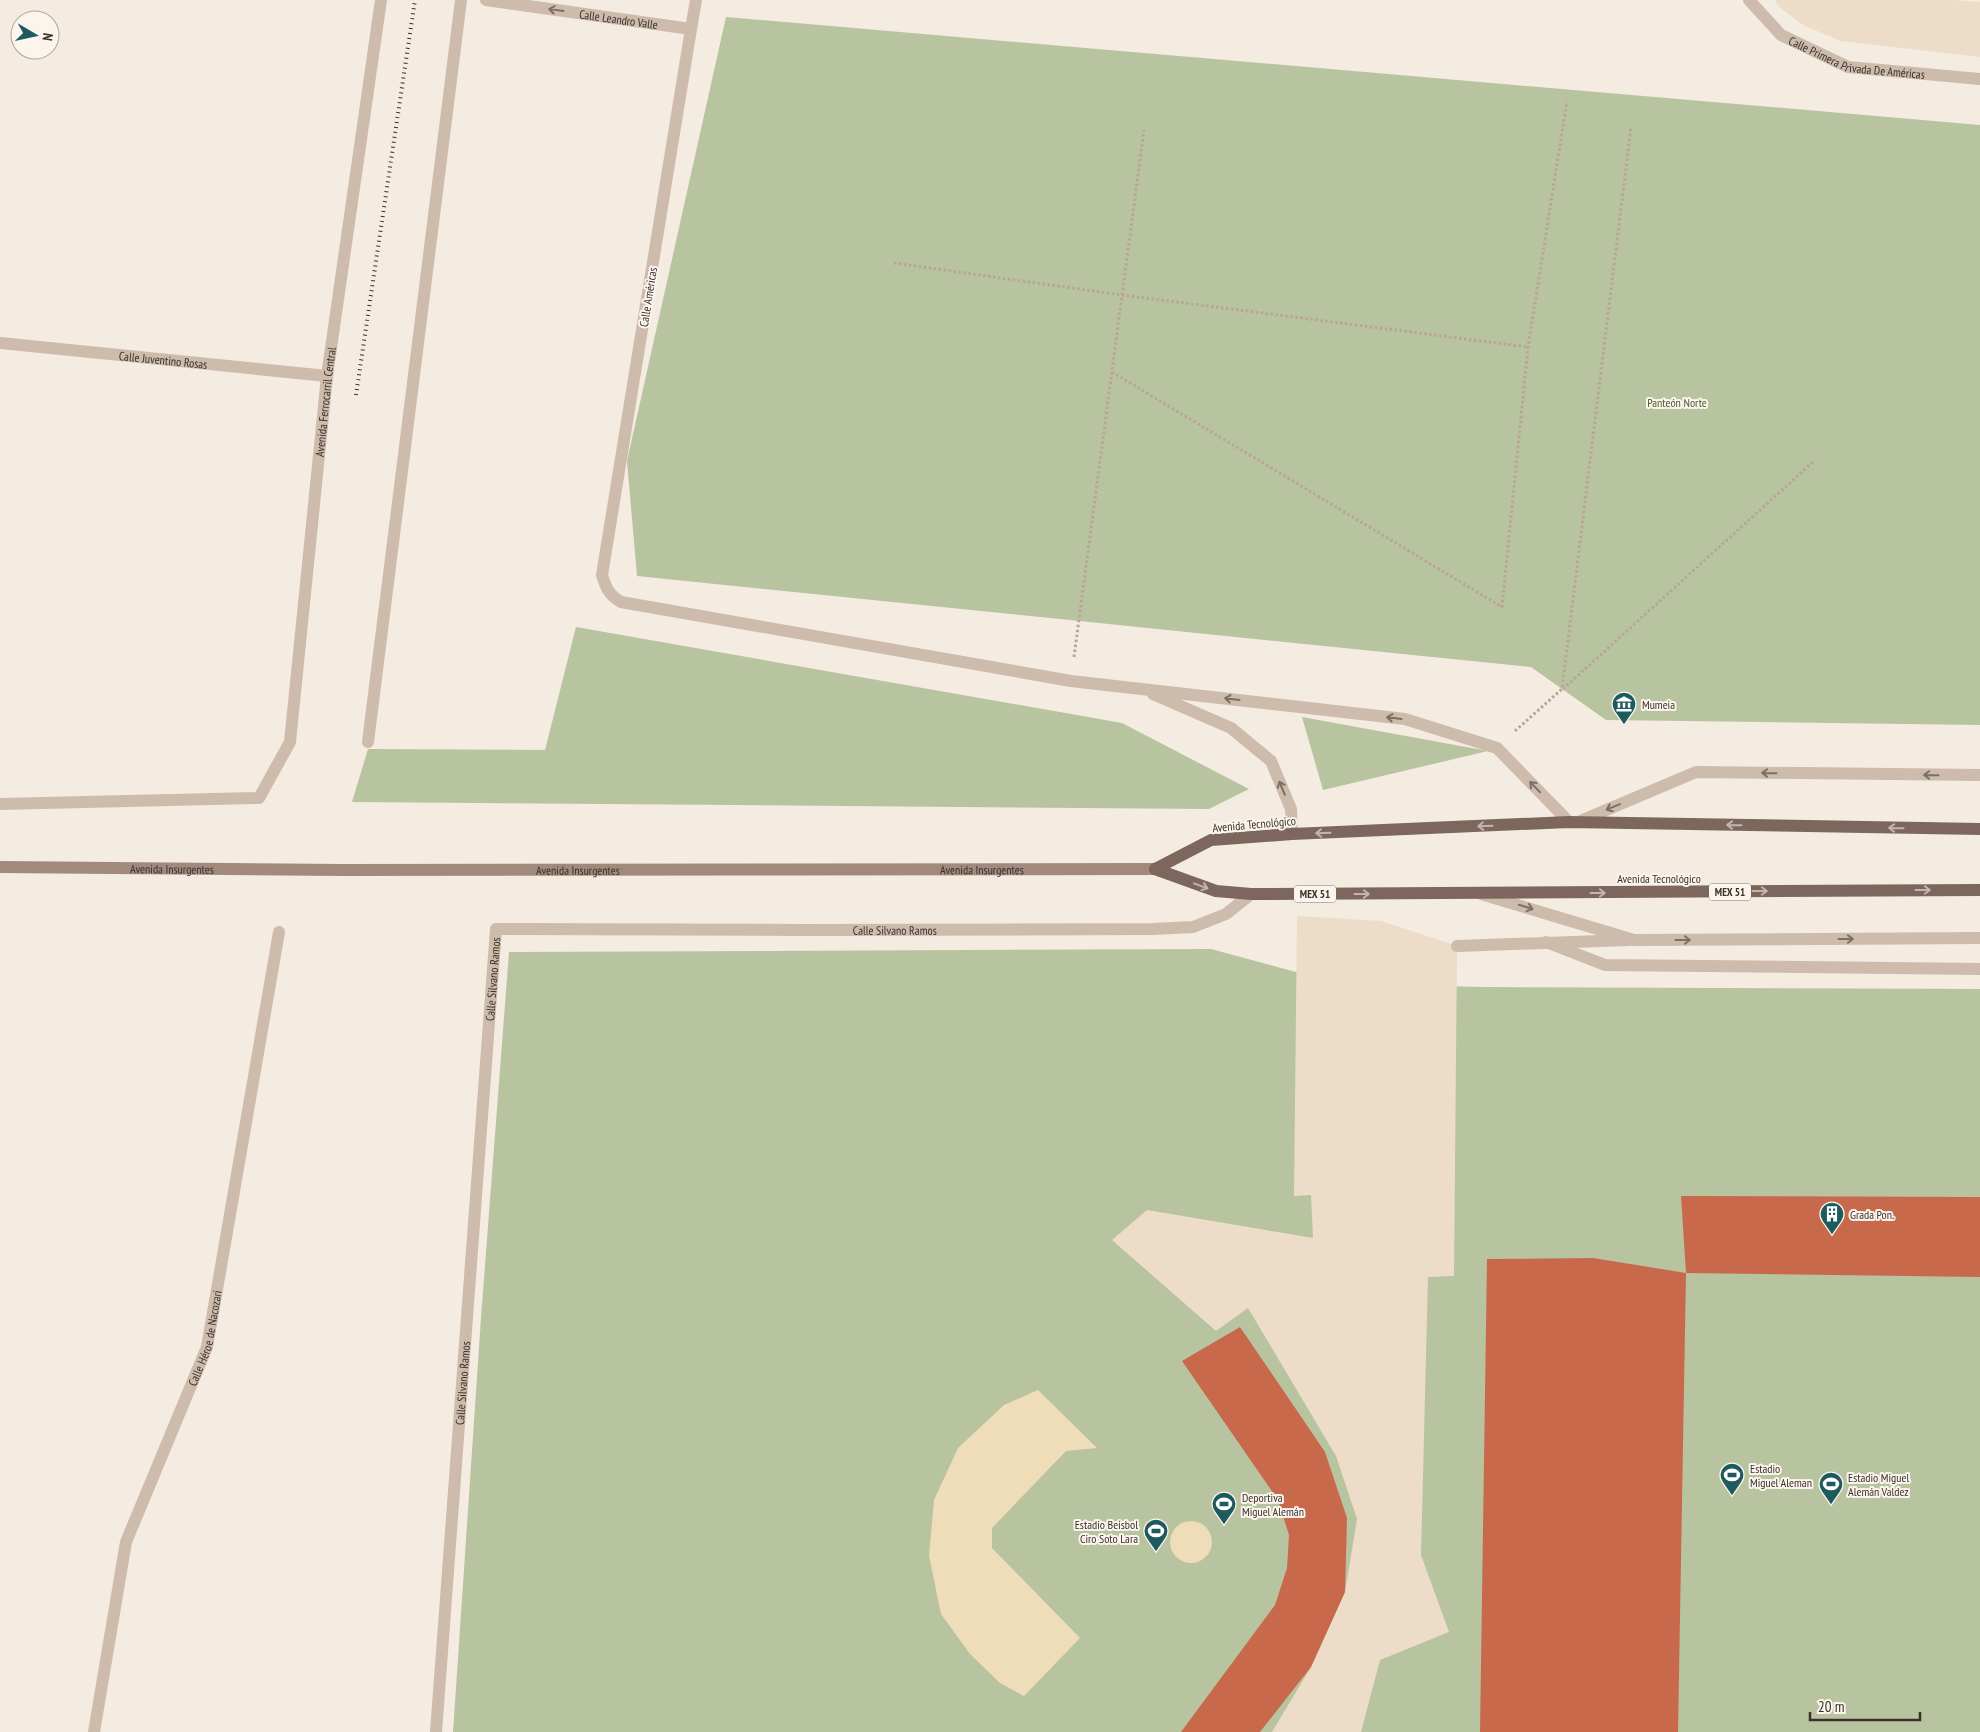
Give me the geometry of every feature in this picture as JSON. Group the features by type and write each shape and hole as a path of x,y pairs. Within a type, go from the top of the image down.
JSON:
{"main road":[{"name":"Avenida Tecnológico","path":"1155,869 1211,840 1292,834 1573,822 1980,829"},
{"name":"Avenida Insurgentes","path":"0,867 332,870 1155,869"},
{"name":"Avenida Tecnológico","path":"1155,869 1216,891 1250,894 1980,890"}],"street":[{"name":"Avenida Ferrocarril Central","path":"0,804 259,798 290,742 327,376 381,0"},
{"path":"368,742 461,0"},
{"name":"Calle Leandro Valle","path":"486,0 691,29"},
{"name":"Calle Américas","path":"696,0 602,576 608,593 621,602 1071,681"},
{"name":"Calle Primera Privada De Américas","path":"1749,0 1782,35 1848,67 1980,79"},
{"name":"Calle Juventino Rosas","path":"0,343 327,376"},
{"path":"1071,681 1405,719 1497,748 1573,822 1696,772 1980,775"},
{"path":"1140,688 1231,728 1271,761 1291,809 1292,834"},
{"path":"1479,893 1634,940"},
{"name":"Calle Silvano Ramos","path":"436,1732 496,929 1153,929 1193,927 1226,914 1250,894"},
{"name":"Calle Héroe de Nacozari","path":"94,1732 126,1542 207,1347 279,932"},
{"path":"1456,946 1634,940 1980,938"},
{"path":"1546,942 1605,965 1980,969"}],"path":[{"path":"1112,372 1502,607 1528,347 1567,101"},
{"path":"1562,689 1631,127"},
{"path":"1071,681 1144,130"},
{"path":"894,263 1122,295 1528,347"},
{"path":"1497,748 1814,461"}],"green space":[{"name":"Panteón Norte","path":"726,17 1980,125 1980,725 1606,720 1531,667 637,576 627,461"},
{"path":"576,627 1122,723 1249,789 1209,809 352,802 368,749 545,750"},
{"path":"1302,717 1488,751 1323,790"},
{"name":"Deportiva Miguel Alemán","path":"1211,949 1340,984 1486,987 1980,989 1980,1732 453,1732 481,1318 509,952"}],"sand":[{"path":"1038,1390 1097,1448 1066,1451 992,1528 992,1548 1080,1638 1024,1696 1000,1683 970,1654 941,1614 929,1556 934,1500 958,1448 1004,1405"},
{"path":"1191,1521 1206,1527 1212,1542 1206,1557 1191,1563 1176,1557 1170,1542 1176,1527"}],"shaded area":[{"path":"1775,0 1953,0 1980,2 1980,57 1841,41 1803,25 1778,6"},
{"path":"1297,916 1381,921 1457,946 1454,1276 1428,1277 1421,1555 1449,1632 1380,1660 1361,1732 1272,1732 1311,1667 1345,1592 1357,1519 1336,1456 1248,1308 1216,1331 1112,1240 1147,1210 1313,1238 1311,1195 1294,1196"}],"building":[{"name":"Grada Pon.","path":"1681,1196 1980,1197 1980,1277 1686,1273"},
{"path":"1593,1258 1686,1273 1678,1732 1480,1732 1487,1259"},
{"path":"1240,1327 1325,1452 1347,1518 1345,1592 1311,1667 1260,1732 1181,1732 1275,1605 1287,1568 1289,1535 1278,1500 1182,1361"}],"railway":[{"path":"356,395 415,0"}],"place":[{"name":"Mumeia","path":"1624,725"},
{"name":"Grada Pon.","path":"1832,1235"},
{"name":"Estadio Miguel Aleman","path":"1732,1496"},
{"name":"Estadio Miguel Alemán Valdez","path":"1831,1505"},
{"name":"Deportiva Miguel Alemán","path":"1224,1525"},
{"name":"Estadio Beisbol Ciro Soto Lara","path":"1156,1552"}]}
